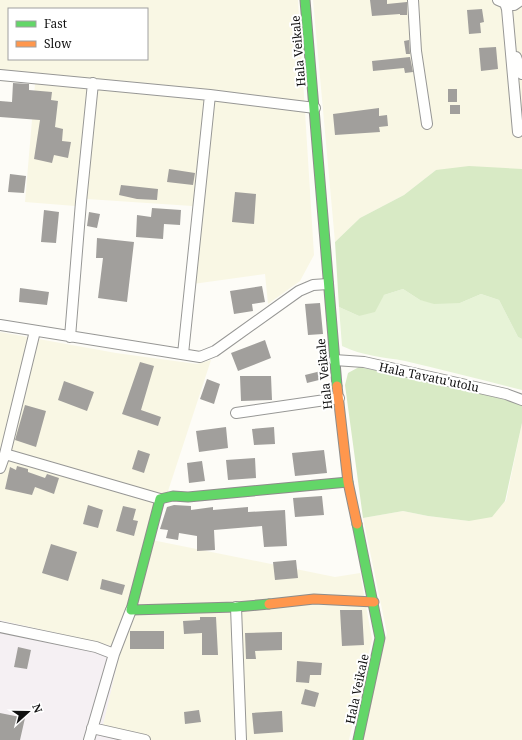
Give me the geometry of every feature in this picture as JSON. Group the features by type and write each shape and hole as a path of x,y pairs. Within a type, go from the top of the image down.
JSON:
{"street":[{"name":"Hala Veikale","path":"305,0 315,108 334,360 348,482 374,602 380,638 358,740"},
{"path":"413,0 416,51 427,124"},
{"path":"503,1 514,5 521,0"},
{"path":"503,1 511,46 518,132"},
{"path":"511,46 522,74"},
{"path":"0,75 210,95 315,108"},
{"path":"70,337 81,202 93,83"},
{"path":"183,354 210,95"},
{"path":"0,325 200,357 215,351 299,291 313,285 328,284"},
{"path":"0,468 5,454 35,331"},
{"name":"Hala Tavatu'utolu","path":"334,360 364,362 506,394 522,400"},
{"path":"236,413 339,398"},
{"path":"5,454 160,499 173,496 188,497 348,482"},
{"path":"89,740 114,654 131,610 154,513 160,499"},
{"path":"131,610 236,607 314,599 374,602"},
{"path":"236,607 241,740"},
{"path":"0,627 96,647 114,654"},
{"path":"92,728 145,740"}],"shaded area":[{"path":"0,0 298,0 314,255 300,281 268,304 265,274 193,284 201,204 192,206 87,199 77,190 75,206 25,202 35,84 0,81"},
{"path":"313,0 522,0 522,169 436,170 404,195 360,218 335,242"},
{"path":"0,332 116,353 197,364 211,360 152,540 335,577 360,573 372,639 349,740 125,740 101,734 121,648 0,620"},
{"path":"522,423 522,740 362,740 387,633 363,518 403,511 469,521 506,501"},
{"path":"0,620 122,648 101,734 125,740 0,740"}],"green space":[{"path":"469,166 522,169 522,339 518,337 499,300 481,294 460,303 434,304 420,300 403,289 384,295 375,312 359,316 339,307 335,242 360,218 404,195 436,170"},
{"path":"403,289 420,300 460,303 481,294 499,300 518,337 522,339 522,390 449,371 365,354 342,346 339,307 359,316 384,295"},
{"path":"359,367 448,385 522,404 522,423 505,501 492,517 469,521 403,511 363,518 345,385 348,373"}],"building":[{"path":"370,0 387,0 387,4 407,2 407,15 372,16"},
{"path":"482,9 484,22 480,23 481,33 469,34 467,10"},
{"path":"409,40 410,54 406,54 404,41"},
{"path":"496,47 498,69 481,71 479,48"},
{"path":"410,57 413,72 405,73 404,68 373,71 372,61"},
{"path":"13,83 29,84 29,90 52,92 51,100 58,101 55,127 63,129 62,141 71,142 68,158 54,155 52,163 34,159 40,120 0,117 0,101 12,102"},
{"path":"448,89 457,89 457,102 448,102"},
{"path":"450,105 460,105 460,114 450,114"},
{"path":"379,108 379,116 387,115 388,126 379,127 380,132 335,135 333,114"},
{"path":"169,169 195,173 193,185 167,182"},
{"path":"10,174 26,176 24,193 8,192"},
{"path":"121,185 158,189 157,200 137,199 119,195"},
{"path":"235,192 256,194 254,224 232,222"},
{"path":"152,208 181,210 180,225 164,224 163,239 136,237 137,215 151,217"},
{"path":"44,210 59,212 56,243 41,242"},
{"path":"89,212 100,214 97,228 87,226"},
{"path":"97,238 134,242 127,302 98,298 103,258 96,258"},
{"path":"262,286 265,302 252,304 253,311 234,314 230,291"},
{"path":"20,288 49,292 47,305 19,302"},
{"path":"320,303 323,334 308,335 305,304"},
{"path":"265,340 271,358 238,371 231,353"},
{"path":"140,362 154,366 141,410 161,417 158,426 122,414"},
{"path":"321,371 323,379 307,383 305,375"},
{"path":"240,376 271,376 272,400 241,401"},
{"path":"207,379 220,384 214,404 200,399"},
{"path":"64,381 94,392 87,411 58,400"},
{"path":"25,405 46,411 36,447 15,440"},
{"path":"226,427 228,448 199,452 196,431"},
{"path":"274,427 275,444 254,445 252,429"},
{"path":"138,450 150,454 144,473 132,469"},
{"path":"324,450 327,473 295,476 292,453"},
{"path":"255,458 256,478 228,480 226,460"},
{"path":"202,461 205,481 189,483 187,463"},
{"path":"17,466 28,469 28,472 45,478 47,474 59,478 54,494 35,487 32,495 5,489 10,467 16,470"},
{"path":"322,496 324,515 295,517 293,498"},
{"path":"88,505 103,510 98,528 83,524"},
{"path":"174,505 191,506 191,510 213,507 213,510 248,507 248,512 285,510 287,546 264,547 262,526 214,530 215,550 197,551 197,536 179,533 178,540 166,538 168,530 160,529 167,507"},
{"path":"123,506 136,509 133,520 138,521 134,536 116,531"},
{"path":"51,544 77,552 68,581 42,573"},
{"path":"296,560 298,578 275,580 273,562"},
{"path":"102,579 125,585 122,595 100,589"},
{"path":"340,610 362,610 364,645 342,646"},
{"path":"200,617 216,617 218,655 202,655 202,633 184,634 183,621 200,620"},
{"path":"130,631 164,631 164,649 130,649"},
{"path":"282,632 282,650 255,651 256,659 246,659 245,633"},
{"path":"18,647 31,650 27,669 14,667"},
{"path":"297,661 322,663 321,675 310,675 309,683 296,682"},
{"path":"305,689 319,693 315,707 301,704"},
{"path":"199,710 201,722 185,724 184,712"},
{"path":"282,711 283,732 254,734 252,713"},
{"path":"0,713 25,718 20,740 0,740"}],"traffic: fast":[{"path":"305,0 337,386"},
{"path":"269,604 236,607 131,610 160,499 173,496 188,497 348,482"},
{"path":"357,524 380,638 358,740"}],"traffic: slow":[{"path":"337,386 348,482 357,524"},
{"path":"269,604 314,599 374,602"}]}
